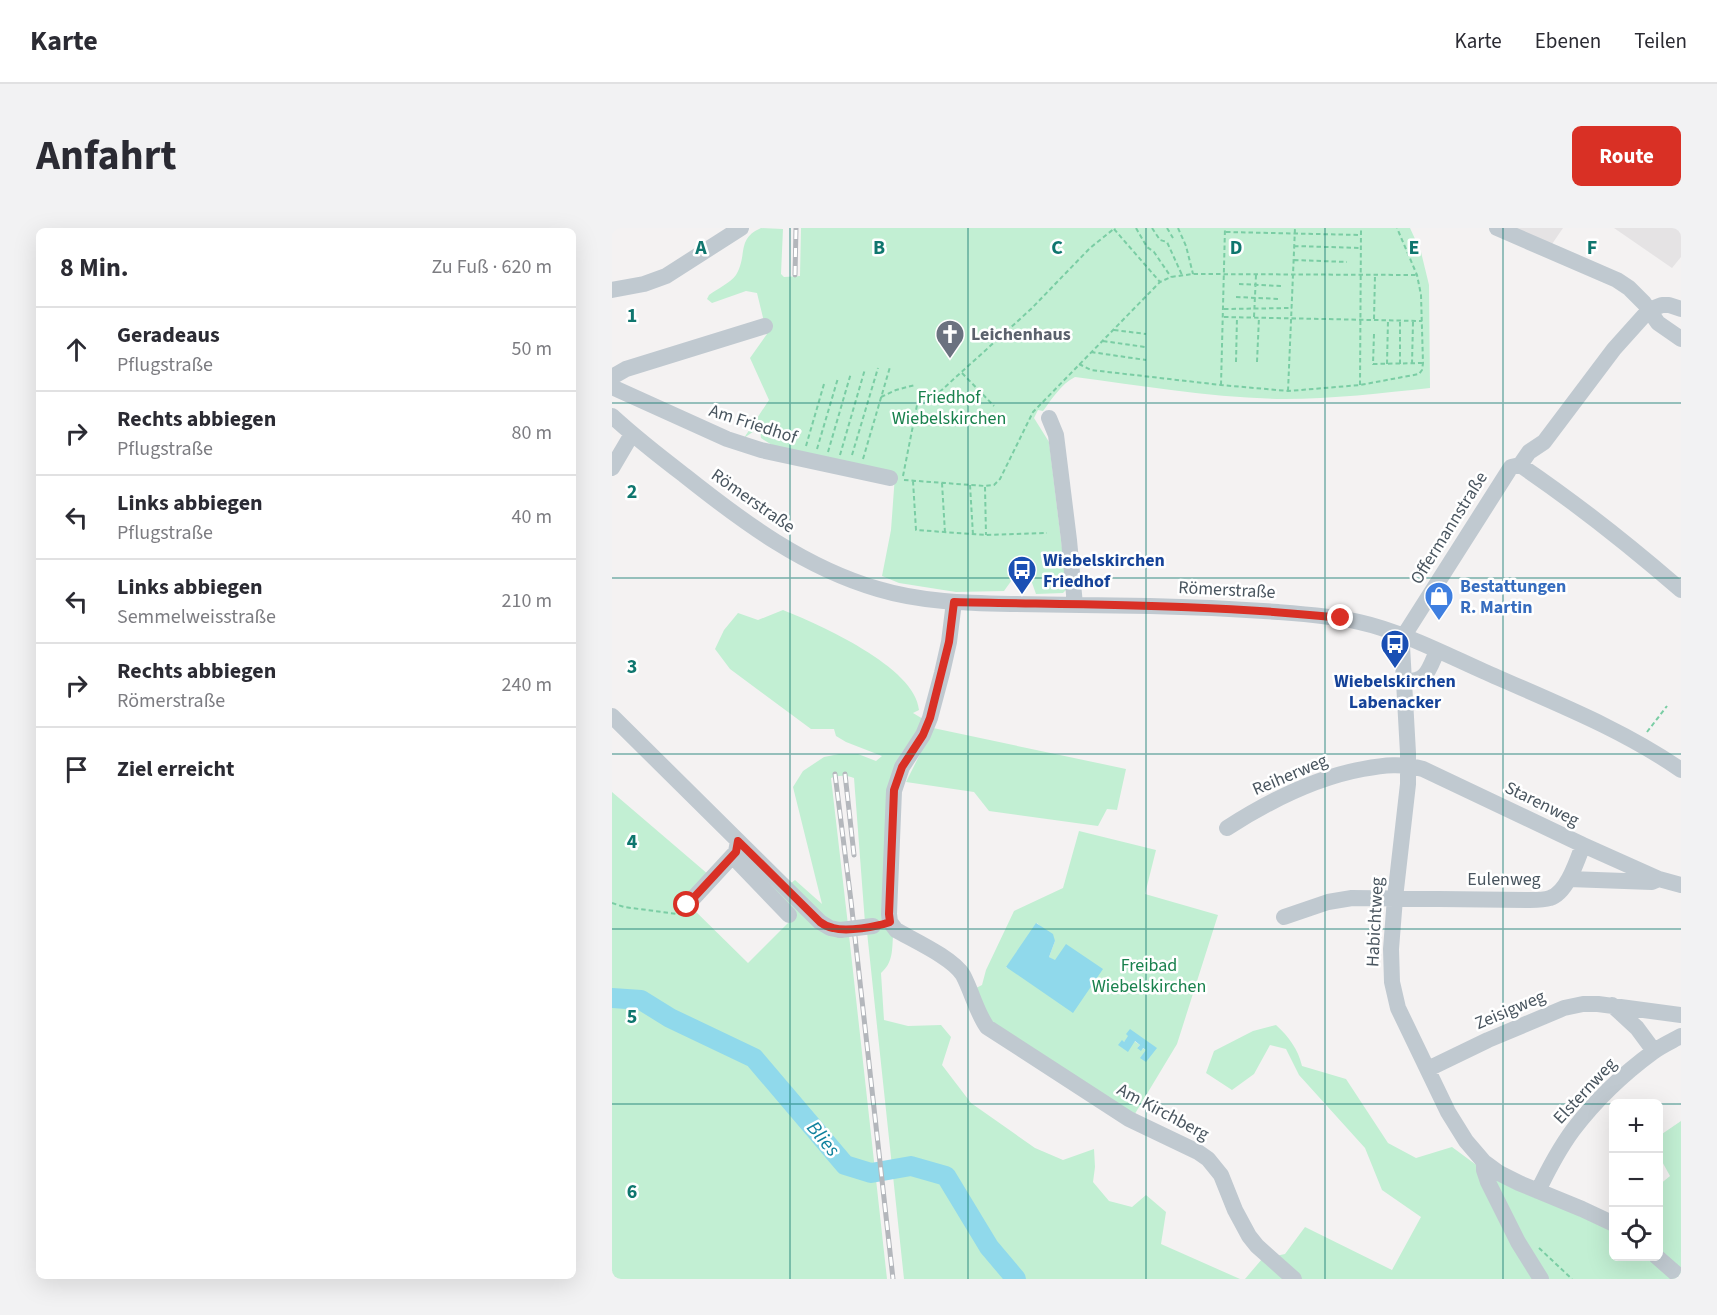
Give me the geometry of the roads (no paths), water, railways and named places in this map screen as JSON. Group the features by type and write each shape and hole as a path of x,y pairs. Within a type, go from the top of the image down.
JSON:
{"street":[{"path":"612,290 644,284 666,276 741,228"},
{"path":"1497,228 1617,280 1644,303 1658,323 1681,339"},
{"path":"1649,310 1662,305 1681,309"},
{"name":"Offermannstraße","path":"1403,637 1511,467 1520,465 1529,452 1545,442 1609,356 1649,310"},
{"path":"612,377 626,369 765,326"},
{"name":"Am Friedhof","path":"612,387 727,439 761,450 890,478"},
{"name":"Römerstraße","path":"612,416 727,509 790,551 830,572 880,590 954,602 1238,609 1361,622 1437,651 1581,715 1679,765"},
{"path":"1049,418 1056,435 1075,605"},
{"path":"612,468 632,434"},
{"path":"1520,465 1572,500 1681,590"},
{"path":"612,716 737,847 783,886 820,922 830,928 840,930 882,924 889,914 894,790 902,767 923,735 930,718 949,642 954,602"},
{"name":"Habichtweg","path":"1403,637 1408,784 1391,949 1392,982 1398,1008 1448,1112 1466,1141 1484,1162 1499,1173 1609,1222"},
{"path":"1404,681 1413,682 1422,679 1428,672 1437,651"},
{"name":"Reiherweg","path":"1227,828 1257,809 1321,779 1379,766 1408,765"},
{"name":"Starenweg","path":"1408,765 1423,769 1659,879 1681,885"},
{"name":"Eulenweg","path":"1284,917 1328,902 1352,898 1530,900 1551,898 1561,891 1569,879 1583,845"},
{"path":"687,905 737,847"},
{"path":"737,847 739,863 789,915"},
{"name":"Starenweg","path":"1569,879 1652,882 1659,879"},
{"name":"Am Kirchberg","path":"882,924 948,960 958,968 963,974 987,1027 1120,1113 1208,1159 1221,1175 1235,1210 1249,1236 1294,1279"},
{"name":"Zeisigweg","path":"1428,1069 1488,1040 1564,1008 1583,1004 1611,1005 1681,1016"},
{"path":"1611,1005 1637,1028 1654,1051"},
{"name":"Elsternweg","path":"1538,1191 1554,1158 1572,1131 1612,1086 1654,1051 1681,1036"},
{"path":"1484,1162 1488,1182 1518,1242 1541,1279"},
{"path":"1661,1261 1681,1278"}],"water":[{"path":"1036,923 1053,934 1055,941 1049,957 1055,960 1066,944 1103,969 1073,1013 1006,967"},
{"path":"1130,1029 1157,1048 1146,1062 1140,1058 1146,1050 1143,1048 1141,1051 1137,1048 1140,1045 1135,1041 1128,1052 1118,1045 1122,1040 1124,1042"}],"waterway":[{"name":"Blies","path":"612,998 641,1000 670,1018 754,1058 845,1165 871,1173 911,1166 946,1176 989,1247 1016,1279"}],"railway":[{"path":"795,275 796,228"},
{"path":"835,774 893,1279"},
{"path":"845,774 854,855"}],"place":[{"name":"Leichenhaus","path":"950,360"},
{"name":"Wiebelskirchen Friedhof","path":"1022,596"},
{"name":"Bestattungen R. Martin","path":"1439,622"},
{"name":"Wiebelskirchen Labenacker","path":"1395,670"}],"park label":[{"name":"Friedhof Wiebelskirchen","path":"949,408"},
{"name":"Freibad Wiebelskirchen","path":"1149,975"}]}
